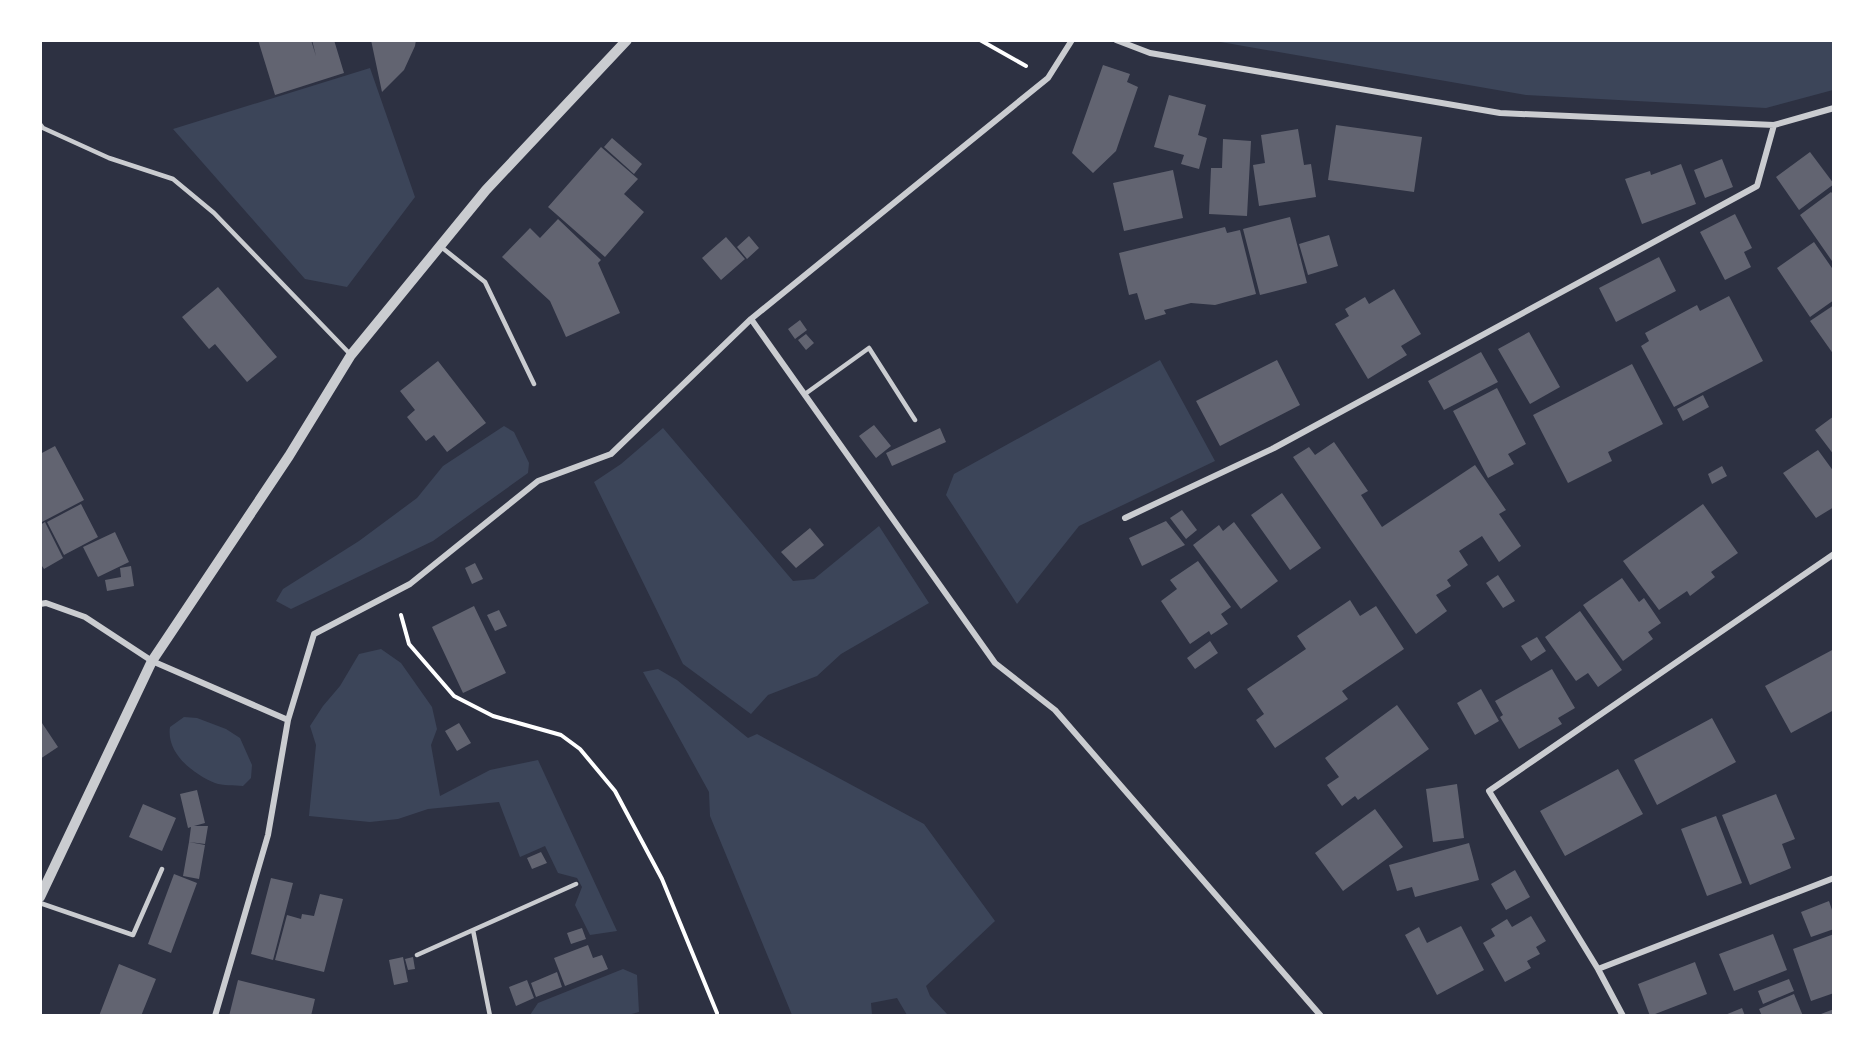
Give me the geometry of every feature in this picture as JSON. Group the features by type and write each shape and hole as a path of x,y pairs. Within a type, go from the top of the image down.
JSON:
{"street":[{"path":"40,897 152,661 289,456 351,355 486,190 627,40"},
{"path":"214,1016 268,835 288,720 314,634 410,584 538,481 611,454 751,319 1048,78 1072,40"},
{"path":"1116,40 1150,54 1500,113 1774,125 1833,108"},
{"path":"1125,518 1274,448 1756,186 1774,125"},
{"path":"751,319 995,663 1055,710 1321,1016"},
{"path":"1623,1016 1598,969 1489,791 1833,554"},
{"path":"40,604 46,603 85,617 152,661 288,720"},
{"path":"1598,969 1833,878"}],"lane":[{"path":"40,124 43,128 109,158 173,179 214,213 351,355"},
{"path":"440,246 485,282 534,384"},
{"path":"804,394 869,348 915,420"},
{"path":"40,903 133,935 162,869"},
{"path":"417,955 576,884"},
{"path":"473,930 490,1016"}],"path":[{"path":"980,40 1048,78"},
{"path":"394,592 409,644 454,696 493,716 561,735 579,749 615,791 662,879 717,1013"}],"shaded area":[{"path":"1215,41 1833,41 1833,90 1766,108 1526,95"},
{"path":"370,68 415,197 347,287 305,279 173,129"},
{"path":"1160,360 1215,461 1079,526 1017,604 946,495 954,474"},
{"path":"504,426 514,432 529,463 528,473 433,541 291,609 276,601 283,589 359,541 417,498 443,466"},
{"path":"663,428 793,581 814,579 879,526 929,603 841,654 817,676 768,695 751,714 683,664 594,482 621,464"},
{"path":"381,649 401,663 432,707 437,729 431,745 440,796 490,770 538,760 617,931 590,935 575,905 582,887 577,878 558,873 545,846 520,857 499,802 428,809 398,819 370,822 309,816 316,745 310,726 340,686 359,654"},
{"path":"658,669 677,680 748,738 757,734 924,824 995,921 926,986 930,996 948,1015 907,1015 897,998 871,1003 872,1015 792,1015 710,816 709,792 643,672"},
{"path":"184,717 197,718 226,729 240,738 252,765 251,778 243,786 215,783 190,768 177,754 172,745 170,727"},
{"path":"623,969 637,975 639,1012 624,1016 530,1015 538,1003"}],"building":[{"path":"258,40 311,40 316,56 312,40 334,40 344,73 275,95"},
{"path":"371,40 416,40 404,70 382,92"},
{"path":"1103,65 1130,74 1127,82 1138,87 1116,151 1093,173 1072,153"},
{"path":"1169,95 1206,105 1198,135 1207,138 1199,169 1181,164 1184,155 1154,147"},
{"path":"1336,125 1422,137 1414,192 1328,180"},
{"path":"1298,129 1304,165 1311,164 1316,197 1259,206 1253,165 1265,163 1261,135"},
{"path":"612,138 642,164 634,174 604,147"},
{"path":"1223,139 1251,141 1247,216 1209,214 1211,168 1222,168"},
{"path":"601,147 638,179 624,194 644,212 605,257 548,207"},
{"path":"1810,152 1834,184 1799,210 1776,177"},
{"path":"1722,159 1733,187 1705,198 1694,170"},
{"path":"1681,164 1696,204 1642,224 1625,179 1650,171 1651,175"},
{"path":"1173,170 1183,218 1124,231 1113,183"},
{"path":"1831,192 1834,195 1834,260 1832,261 1800,215"},
{"path":"1735,214 1752,248 1744,252 1751,267 1725,280 1700,232"},
{"path":"1290,217 1307,283 1260,295 1243,229"},
{"path":"558,219 601,260 598,263 620,313 566,337 550,301 502,257 530,228 540,238"},
{"path":"1225,227 1227,233 1240,230 1256,294 1215,305 1191,303 1164,310 1166,314 1145,320 1137,293 1129,295 1119,253"},
{"path":"1329,235 1338,266 1308,275 1299,244"},
{"path":"749,236 759,248 747,259 737,247"},
{"path":"726,237 745,259 721,280 702,258"},
{"path":"1814,242 1834,271 1834,300 1810,317 1777,268"},
{"path":"1659,257 1676,291 1616,322 1599,288"},
{"path":"218,287 277,357 247,382 215,344 209,349 182,317"},
{"path":"1394,289 1421,334 1401,346 1407,355 1368,379 1335,324 1349,316 1345,309 1365,297 1369,304"},
{"path":"1729,296 1763,361 1674,407 1641,346 1649,341 1645,333 1697,305 1700,311"},
{"path":"1834,305 1834,355 1810,321"},
{"path":"800,320 807,330 795,339 788,329"},
{"path":"1529,332 1560,387 1530,404 1498,349"},
{"path":"806,334 814,343 806,350 798,340"},
{"path":"1481,352 1498,382 1444,410 1428,381"},
{"path":"1277,360 1300,405 1220,446 1196,401"},
{"path":"438,361 486,423 447,452 434,435 426,441 407,417 415,410 400,391"},
{"path":"1632,364 1663,424 1608,452 1612,461 1568,483 1533,415"},
{"path":"1497,388 1526,444 1508,454 1514,464 1488,478 1453,411"},
{"path":"1703,395 1709,407 1683,421 1677,409"},
{"path":"1834,416 1834,455 1815,430"},
{"path":"874,425 891,446 876,458 859,436"},
{"path":"940,428 946,442 892,466 886,453"},
{"path":"1334,442 1368,491 1361,495 1382,527 1475,465 1506,510 1499,514 1521,546 1499,562 1482,536 1459,551 1468,565 1447,580 1451,586 1436,595 1447,611 1416,634 1293,457 1309,447 1315,455"},
{"path":"55,446 84,500 40,523 40,454"},
{"path":"1818,450 1834,472 1834,507 1816,518 1783,473"},
{"path":"1722,466 1727,476 1712,484 1708,474"},
{"path":"1282,493 1321,548 1290,570 1251,515"},
{"path":"81,504 98,537 64,555 47,522"},
{"path":"1703,504 1738,553 1711,572 1715,577 1690,596 1687,591 1659,610 1623,561"},
{"path":"1182,510 1197,530 1186,539 1170,518"},
{"path":"1166,521 1185,545 1142,566 1129,538"},
{"path":"45,522 63,558 44,569 40,563 40,525"},
{"path":"1234,522 1278,581 1241,609 1193,545 1219,525 1223,531"},
{"path":"810,528 824,545 796,568 781,552"},
{"path":"115,532 129,562 98,577 83,547"},
{"path":"1198,561 1231,607 1221,614 1228,624 1211,635 1209,631 1190,644 1161,601 1177,589 1170,580"},
{"path":"475,563 483,579 472,584 465,568"},
{"path":"131,566 134,586 107,591 105,580 121,577 120,568"},
{"path":"1498,575 1515,601 1503,608 1486,583"},
{"path":"1622,578 1639,602 1644,598 1661,623 1648,632 1653,639 1623,661 1583,605"},
{"path":"1350,600 1360,616 1376,606 1404,649 1342,691 1348,699 1275,748 1256,720 1264,714 1247,689 1306,649 1297,636"},
{"path":"474,606 506,673 463,693 432,627"},
{"path":"499,610 507,626 495,631 487,615"},
{"path":"1580,611 1622,670 1598,687 1588,673 1576,681 1545,637"},
{"path":"1537,637 1546,651 1531,661 1521,646"},
{"path":"1210,641 1218,653 1195,669 1187,658"},
{"path":"1834,649 1834,710 1791,733 1765,686"},
{"path":"1552,669 1575,708 1558,718 1562,724 1519,749 1500,717 1503,715 1495,701"},
{"path":"1481,689 1499,721 1475,735 1457,703"},
{"path":"1397,705 1429,749 1358,800 1355,796 1342,806 1327,785 1339,777 1325,758"},
{"path":"1712,718 1736,762 1657,805 1634,760"},
{"path":"40,720 58,747 40,759"},
{"path":"459,723 471,743 457,751 445,731"},
{"path":"1618,769 1643,814 1565,856 1540,811"},
{"path":"1457,784 1464,838 1433,842 1426,789"},
{"path":"197,790 205,823 194,826 208,826 205,844 189,842 191,827 188,828 180,794"},
{"path":"1776,794 1795,839 1782,844 1791,868 1750,885 1722,815"},
{"path":"143,804 176,818 162,851 129,837"},
{"path":"1375,809 1403,847 1343,891 1315,853"},
{"path":"1716,816 1742,883 1707,896 1681,829"},
{"path":"189,842 205,845 199,879 183,876"},
{"path":"1469,843 1479,880 1415,897 1412,887 1397,891 1389,865"},
{"path":"541,852 547,863 532,869 527,858"},
{"path":"1515,870 1530,897 1506,910 1491,884"},
{"path":"174,874 197,883 171,953 148,944"},
{"path":"271,878 293,883 273,960 251,954"},
{"path":"320,894 343,899 324,972 275,960 287,915 301,919 302,914 314,916"},
{"path":"1829,901 1834,916 1834,929 1811,937 1801,912"},
{"path":"1531,916 1546,941 1536,947 1540,954 1527,961 1531,968 1505,982 1483,943 1495,936 1491,929 1507,919 1512,927"},
{"path":"1461,926 1484,970 1437,995 1405,935 1419,927 1427,943"},
{"path":"582,928 586,939 571,944 567,933"},
{"path":"1773,934 1787,970 1734,991 1719,954"},
{"path":"1834,934 1834,993 1811,1001 1793,949"},
{"path":"588,945 593,958 602,955 608,969 565,986 554,958"},
{"path":"403,957 408,982 394,985 389,960"},
{"path":"413,957 415,969 408,970 405,959"},
{"path":"1695,962 1707,994 1650,1016 1638,984"},
{"path":"119,964 156,979 141,1016 99,1016"},
{"path":"557,972 562,987 536,997 531,983"},
{"path":"1789,979 1794,991 1763,1004 1758,991"},
{"path":"238,980 315,999 311,1016 229,1016"},
{"path":"527,980 534,998 516,1006 509,987"},
{"path":"1794,994 1803,1016 1762,1016 1759,1009"},
{"path":"1742,1008 1745,1016 1725,1016 1725,1015"},
{"path":"1834,1009 1834,1016 1822,1016 1821,1014"}]}
